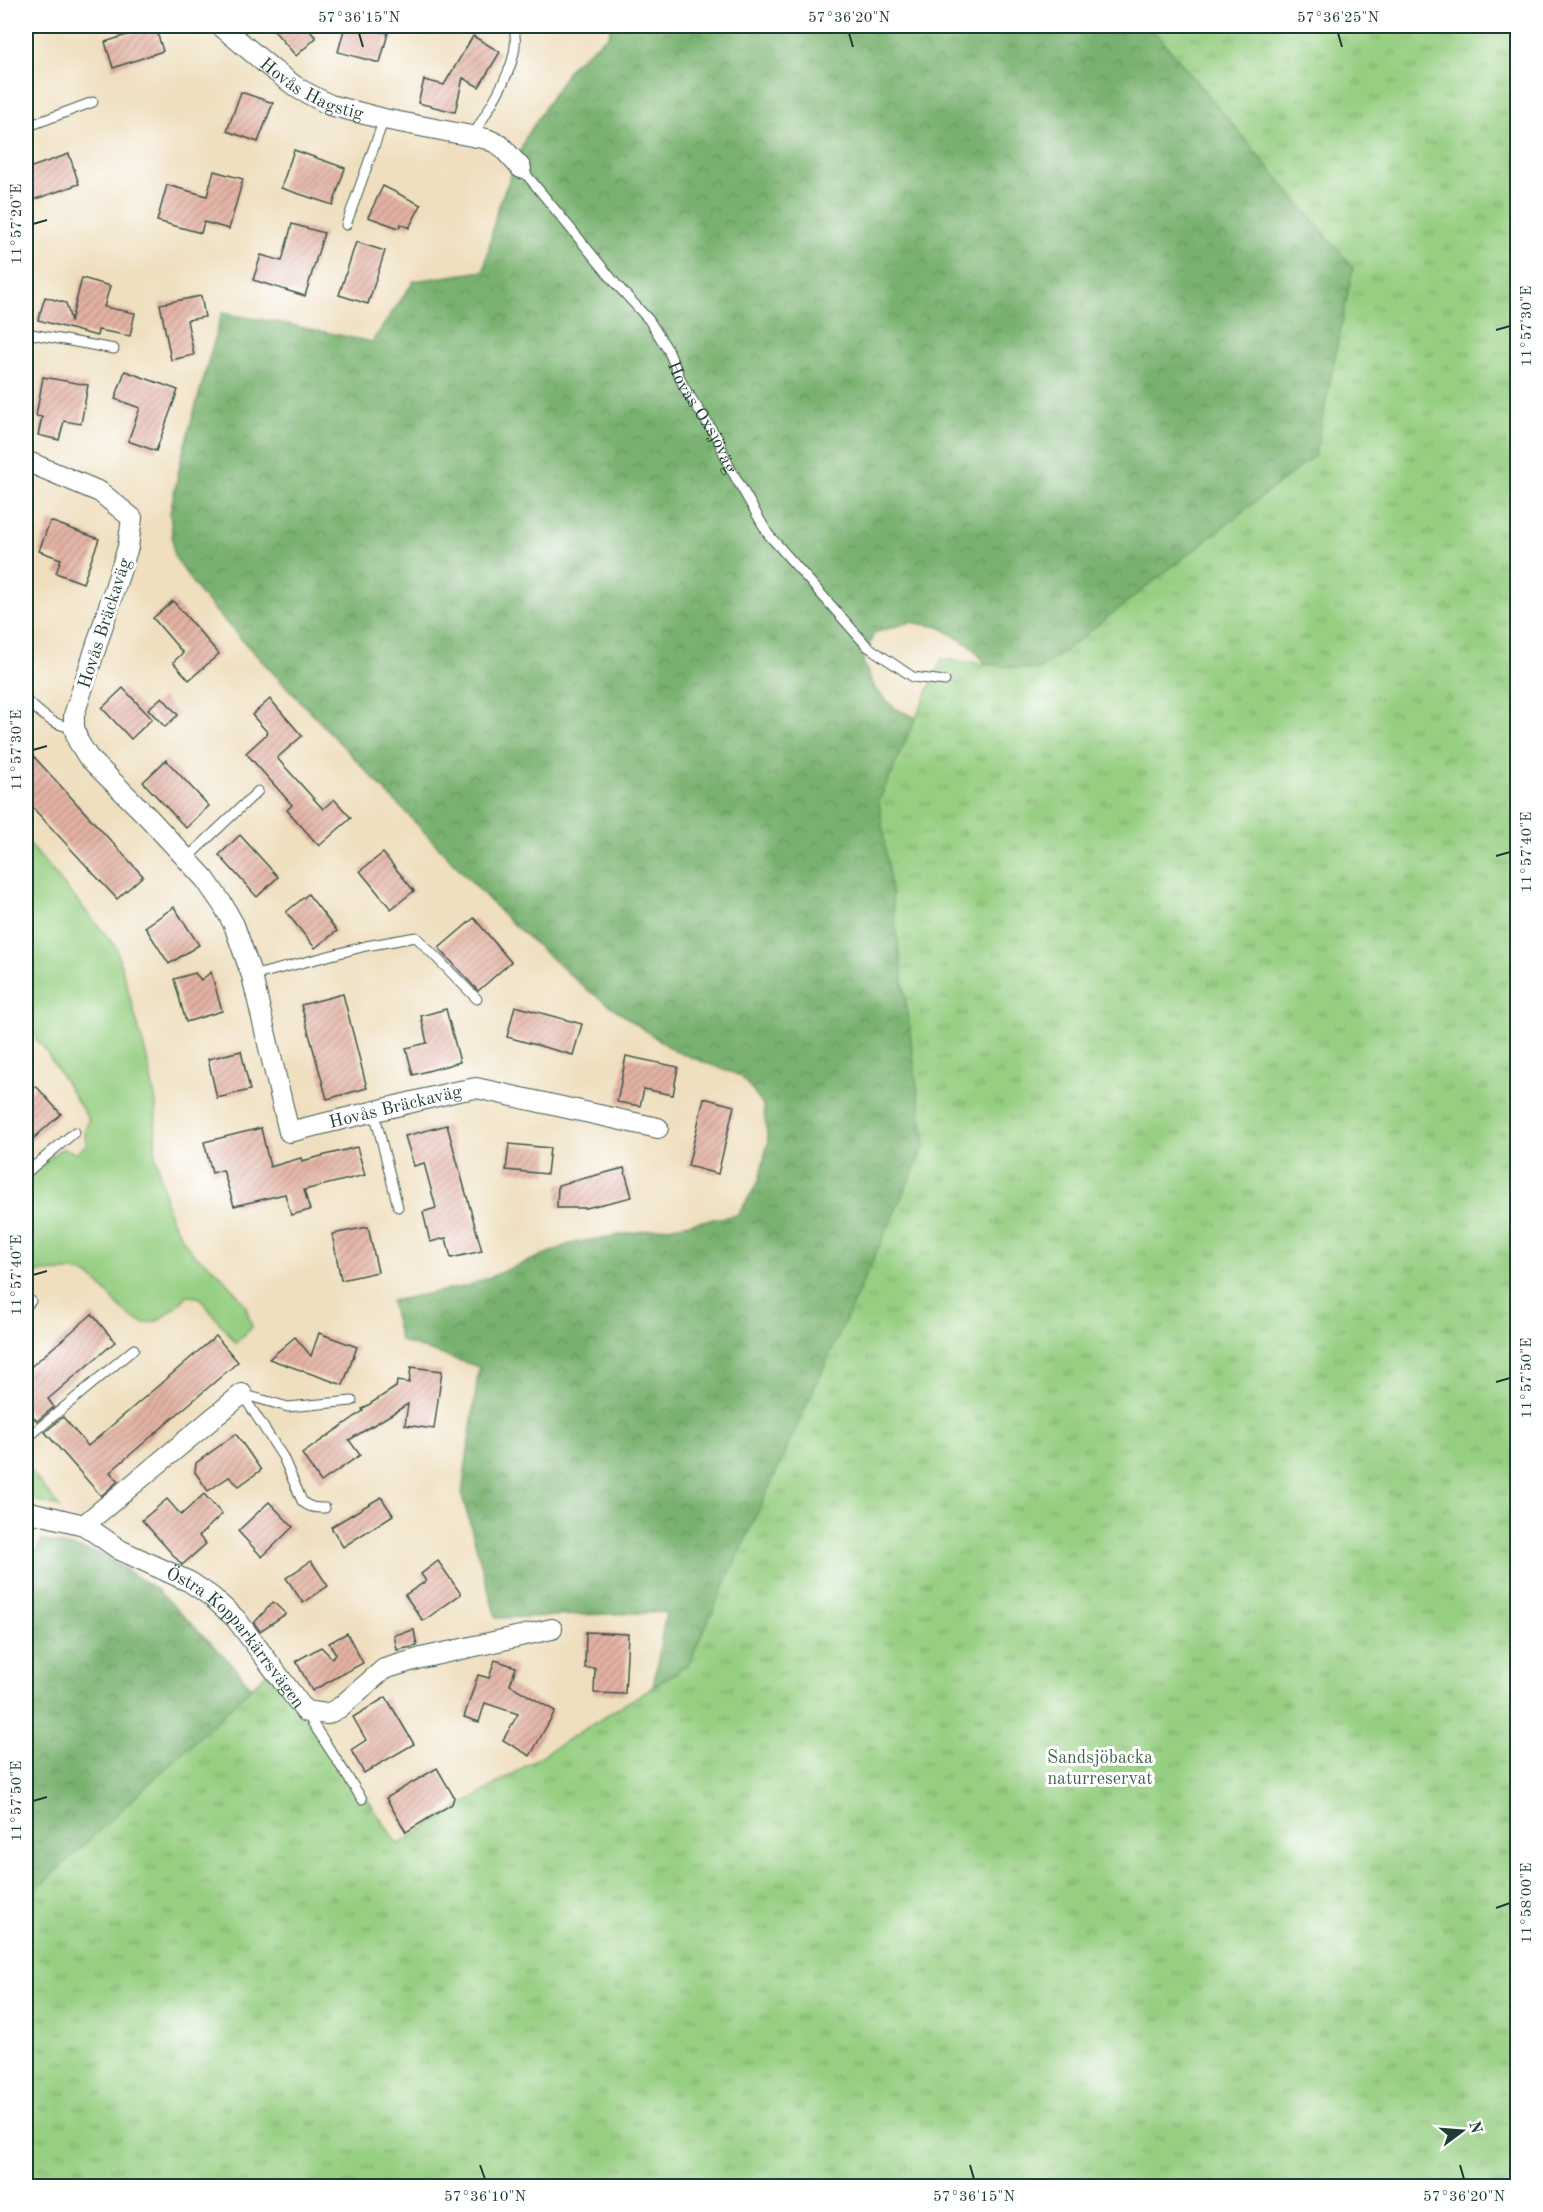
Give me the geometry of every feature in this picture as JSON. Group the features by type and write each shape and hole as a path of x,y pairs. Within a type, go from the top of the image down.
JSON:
{"street":[{"name":"Hovås Hagstig","path":"221,26 272,69 313,98 330,105 384,119 473,136"},
{"name":"Hovås Oxsjöväg","path":"473,136 500,145 521,168"},
{"name":"Hovås Bräckaväg","path":"26,461 100,492 132,518 128,547 74,715 74,727 78,741 88,757 140,808 210,886 223,905 242,945 252,976 289,1132 454,1092 476,1089 658,1128"},
{"path":"84,1525 242,1394"},
{"name":"Östra Kopparkärrsvägen","path":"26,1511 84,1525 120,1550 190,1582 212,1597 243,1628 305,1711 327,1714 339,1708 384,1669 421,1658 552,1629"}],"lane":[{"path":"473,136 513,60 516,34 513,26"},
{"path":"26,127 93,102"},
{"name":"Hovås Hagstig","path":"346,225 384,119"},
{"name":"Hovås Oxsjöväg","path":"521,168 617,285 649,320 668,350 684,387 718,440 729,466 768,534 867,646 913,677 945,681"},
{"path":"26,333 114,349"},
{"path":"26,700 53,723 61,727 74,727"},
{"path":"186,859 258,791"},
{"path":"252,976 366,946 416,937 477,999"},
{"path":"374,1111 398,1207"},
{"path":"26,1173 75,1132"},
{"path":"26,1439 134,1349"},
{"path":"242,1394 288,1407 352,1401"},
{"path":"242,1394 283,1457 302,1501 307,1505 325,1508"},
{"path":"305,1711 362,1799"}],"green space":[{"path":"611,26 1517,26 1517,913 1490,882 1444,861 1395,861 1364,858 1346,840 1331,794 1343,756 1335,728 1309,711 1257,705 1196,711 1171,736 1154,769 1149,787 1154,818 1154,847 1143,888 1145,922 1159,963 1216,1030 1267,1101 1307,1128 1334,1159 1362,1163 1381,1180 1448,1221 1462,1244 1472,1369 1517,1419 1517,1844 1048,2053 991,2035 962,2037 940,2056 922,2050 900,2047 870,2049 839,2066 820,2101 825,2127 830,2138 753,2170 26,2001 26,1567 42,1540 101,1554 156,1589 235,1667 391,1865 456,1856 548,1806 601,1744 652,1694 666,1612 496,1618 462,1495 479,1367 400,1341 391,1301 468,1286 573,1243 738,1215 759,1181 768,1142 763,1105 741,1076 675,1051 586,989 508,920 201,595 174,556 170,513 182,455 222,313 372,342 414,281 484,271 497,210 526,137 572,65 609,35","holes":["910,622 940,627 972,647 987,665 987,695 964,716 925,722 894,708 875,689 863,662 874,633"]},
{"name":"Sandsjöbacka naturreservat","path":"1150,26 1517,26 1517,2186 26,2186 26,1899 277,1664 398,1845 688,1665 925,1146 879,801 942,659 1040,670 1315,455 1353,268"},
{"path":"26,840 116,947 146,1055 156,1103 155,1154 170,1218 191,1252 218,1272 245,1304 252,1327 236,1343 199,1297 186,1296 166,1315 154,1322 142,1322 132,1318 95,1280 85,1274 70,1271 26,1271 26,1179 59,1150 64,1149 76,1153 86,1145 85,1131 89,1120 44,1048 26,1028"},
{"path":"26,1465 59,1507 26,1498"}],"building":[{"path":"155,26 163,51 113,68 105,42"},
{"path":"270,26 306,26 316,38 296,56"},
{"path":"345,26 359,26 388,33 380,63 338,52"},
{"path":"473,36 500,52 479,87 463,78 455,112 418,103 424,80 444,85"},
{"path":"241,92 273,103 258,142 227,131"},
{"path":"294,150 345,168 333,205 281,188"},
{"path":"69,154 79,184 30,201 26,188 26,169"},
{"path":"214,171 243,179 229,229 204,222 201,233 157,221 167,185 207,196"},
{"path":"383,186 421,205 409,228 401,224 399,228 368,217"},
{"path":"292,224 324,233 305,296 253,280 261,255 282,261"},
{"path":"356,242 385,251 368,304 339,295"},
{"path":"82,278 110,286 104,307 135,313 130,336 98,330 97,336 38,320 45,297 66,303 71,321"},
{"path":"201,296 205,317 187,320 194,355 171,360 160,304"},
{"path":"125,371 178,390 156,451 128,441 140,408 115,399"},
{"path":"43,377 88,385 81,424 64,421 59,440 38,435 42,417 36,416"},
{"path":"50,521 99,539 83,583 56,573 61,559 39,551"},
{"path":"173,601 219,654 189,680 173,662 183,653 153,618"},
{"path":"123,688 152,719 131,739 102,708"},
{"path":"162,697 178,715 165,727 148,709"},
{"path":"270,699 302,736 277,758 323,809 334,799 351,818 319,846 287,810 292,805 246,753 268,733 252,715"},
{"path":"26,748 143,876 117,899 33,808 26,815"},
{"path":"166,760 209,806 186,828 143,782"},
{"path":"240,835 278,877 257,897 219,855"},
{"path":"383,853 414,891 391,909 360,871"},
{"path":"308,894 337,931 315,948 286,912"},
{"path":"174,907 199,945 169,964 145,927"},
{"path":"474,918 511,962 478,991 439,948"},
{"path":"211,972 222,1011 186,1022 174,979 195,973 201,980"},
{"path":"343,994 367,1088 327,1099 301,1005"},
{"path":"515,1006 582,1024 573,1055 507,1037"},
{"path":"446,1009 460,1062 413,1075 406,1048 427,1043 421,1016"},
{"path":"241,1051 250,1090 217,1098 208,1059"},
{"path":"626,1056 678,1067 673,1095 644,1089 640,1106 617,1102"},
{"path":"36,1086 61,1114 26,1145 26,1095"},
{"path":"704,1098 734,1106 718,1174 688,1166"},
{"path":"447,1125 482,1251 451,1258 446,1238 430,1242 423,1212 436,1208 424,1163 414,1166 405,1136"},
{"path":"261,1128 270,1167 301,1158 302,1161 357,1147 365,1175 304,1190 310,1210 291,1215 285,1194 234,1206 223,1170 212,1173 204,1142"},
{"path":"509,1144 550,1148 547,1174 506,1170"},
{"path":"624,1168 632,1197 586,1208 557,1208 558,1185"},
{"path":"368,1227 378,1272 341,1280 332,1234"},
{"path":"92,1314 115,1342 48,1399 54,1407 37,1421 26,1409 26,1371"},
{"path":"319,1333 357,1347 343,1385 269,1359 295,1337 311,1356"},
{"path":"216,1336 238,1362 110,1472 118,1481 101,1496 45,1432 63,1417 88,1446"},
{"path":"411,1367 442,1371 434,1429 405,1425 408,1404 349,1440 360,1455 321,1482 302,1454 363,1411 362,1409 396,1387 397,1381 409,1383"},
{"path":"236,1434 261,1470 239,1486 229,1477 208,1491 195,1472 196,1463"},
{"path":"204,1494 222,1514 199,1536 206,1544 182,1565 142,1520 167,1499 181,1515"},
{"path":"381,1497 393,1515 343,1547 331,1527"},
{"path":"269,1502 293,1527 262,1557 238,1531"},
{"path":"311,1561 328,1586 303,1603 286,1578"},
{"path":"438,1561 461,1594 423,1621 405,1595 426,1581 421,1574"},
{"path":"273,1602 286,1614 260,1631 254,1623"},
{"path":"414,1630 417,1646 397,1650 394,1635"},
{"path":"586,1632 628,1634 625,1694 594,1693 595,1668 585,1668"},
{"path":"347,1633 363,1663 312,1691 296,1661 321,1647 332,1658 336,1654 329,1643"},
{"path":"495,1660 516,1667 510,1685 555,1711 530,1756 503,1740 518,1714 485,1703 479,1722 464,1717 478,1675 489,1678"},
{"path":"386,1697 414,1744 364,1773 351,1750 366,1740 353,1717"},
{"path":"437,1768 454,1797 452,1804 406,1832 386,1798"}]}
